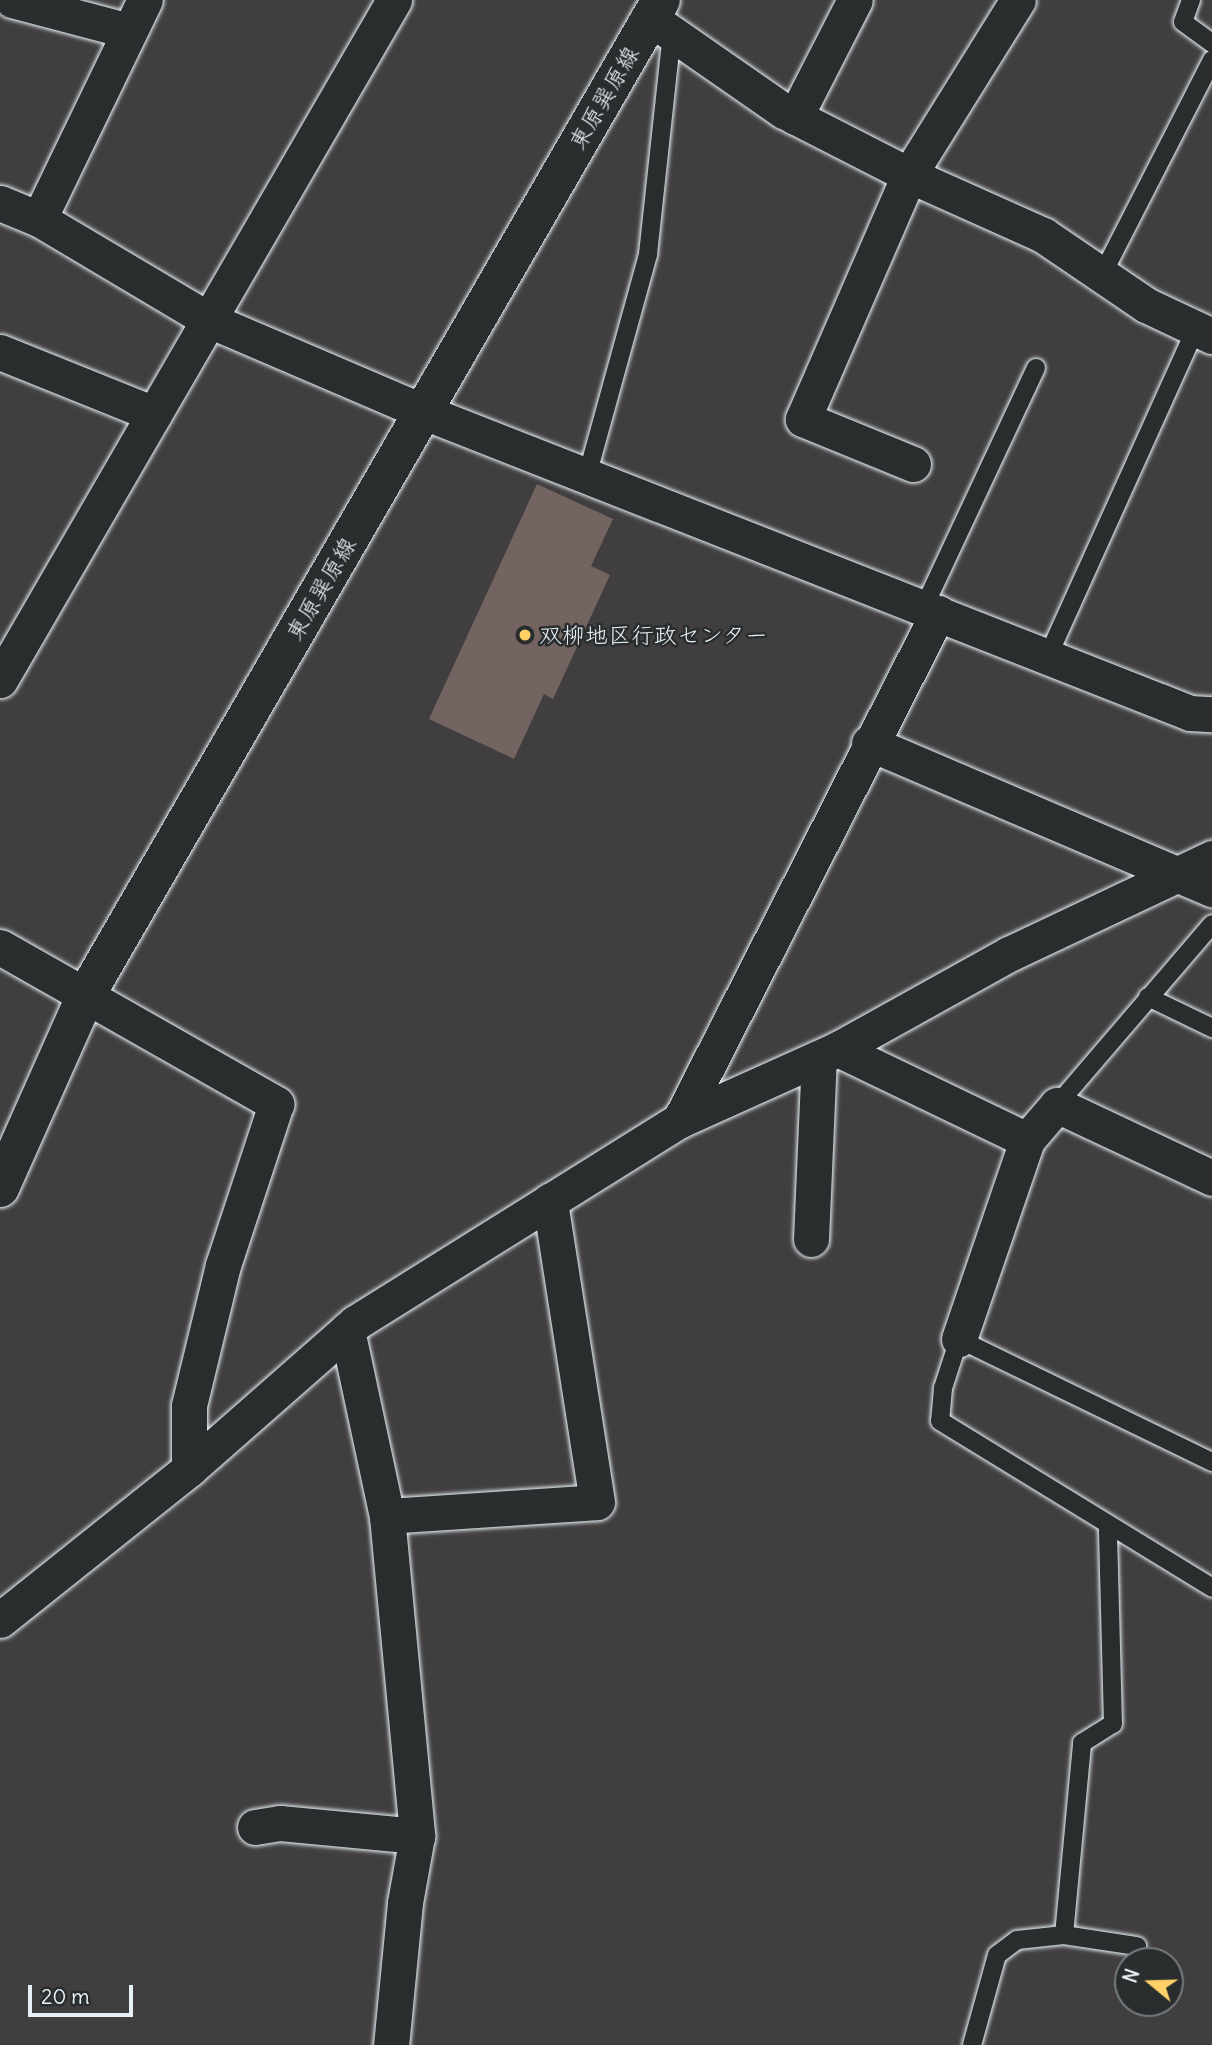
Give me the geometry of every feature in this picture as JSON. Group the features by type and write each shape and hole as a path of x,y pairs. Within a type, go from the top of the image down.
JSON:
{"street":[{"path":"12,0 129,31"},
{"path":"39,219 145,0"},
{"path":"0,680 394,0"},
{"path":"795,117 855,0"},
{"path":"913,464 803,418 909,175 1018,0"},
{"path":"661,17 795,117 909,175 1043,235 1146,305 1204,332"},
{"name":"東原巽原線","path":"0,1188 86,995 424,412 661,17"},
{"path":"0,203 39,219 209,320 424,412 1205,720"},
{"path":"0,352 154,414"},
{"path":"680,1120 869,743 931,610"},
{"path":"869,743 1212,889"},
{"path":"0,1620 189,1469 347,1329 550,1201 680,1120 828,1054 1009,954 1212,858"},
{"path":"0,947 276,1104 223,1265 189,1406 189,1469"},
{"path":"828,1054 1027,1140"},
{"path":"811,1239 828,1054"},
{"path":"959,1339 1027,1140 1057,1104 1212,1178"},
{"path":"387,1516 597,1502 550,1201"},
{"path":"347,1329 387,1516 417,1836 391,2045"},
{"path":"255,1827 280,1823 417,1836"}],"lane":[{"path":"1191,0 1183,22 1212,43"},
{"path":"587,476 648,254 661,17"},
{"path":"1102,275 1212,61"},
{"path":"1048,656 1204,332"},
{"path":"931,610 1035,369"},
{"path":"1057,1104 1212,924"},
{"path":"1148,998 1212,1028"},
{"path":"1212,1462 959,1339 943,1388 940,1421 1108,1527 1212,1588"},
{"path":"1064,1935 1082,1743 1113,1724 1108,1527"},
{"path":"972,2045 997,1955 1017,1940 1064,1935 1137,1946"}],"building":[{"name":"双柳地区行政センター","path":"537,484 613,519 591,566 610,575 553,699 544,694 514,759 429,719"}],"place":[{"name":"双柳地区行政センター","path":"525,635"}]}
